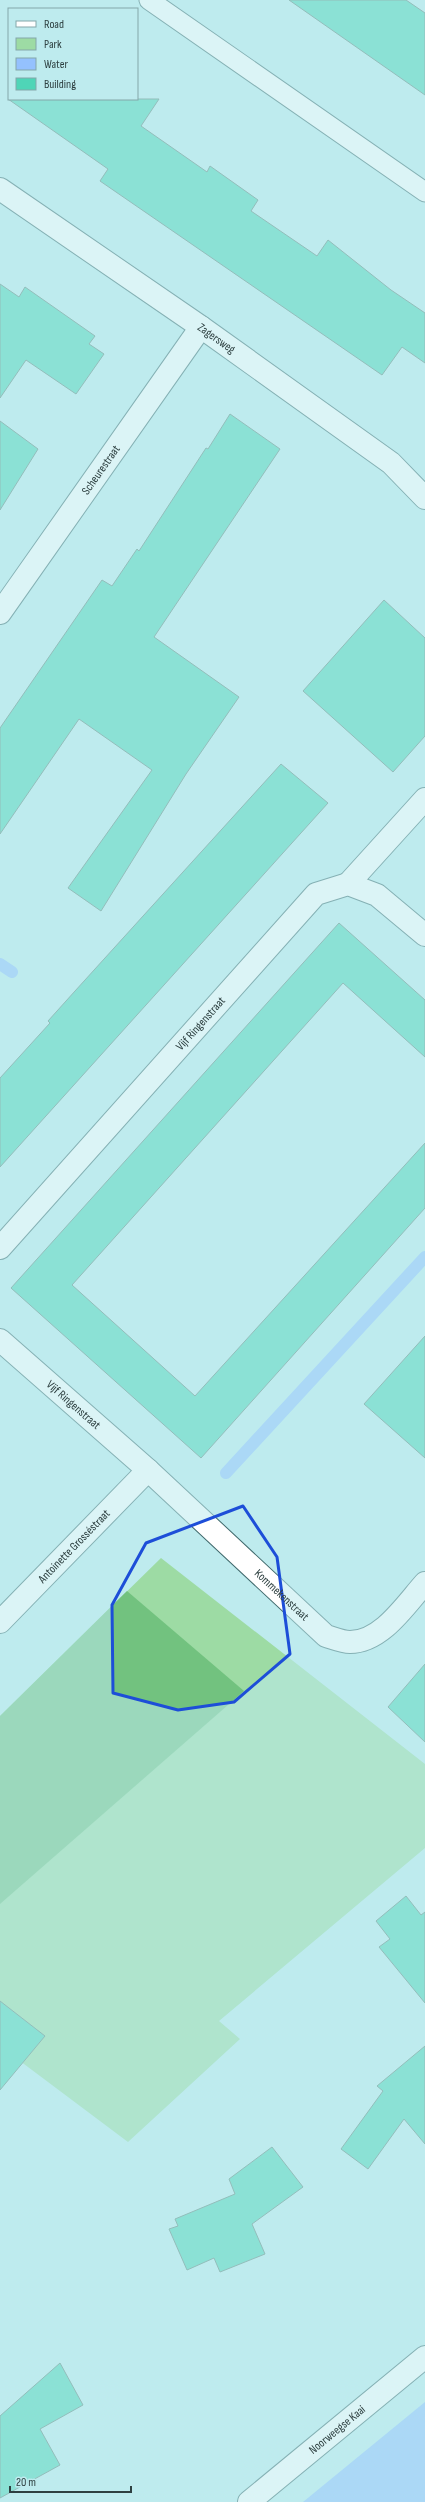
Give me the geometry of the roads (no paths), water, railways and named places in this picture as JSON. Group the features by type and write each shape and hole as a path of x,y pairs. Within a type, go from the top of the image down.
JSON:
{"street":[{"name":"Zagersweg","path":"0,189 201,327 391,464 425,498"},
{"name":"Scheurestraat","path":"0,613 201,327"},
{"path":"425,799 348,884 376,895 425,935"},
{"name":"Vijf Ringenstraat","path":"0,1248 316,894 348,884"},
{"name":"Vijf Ringenstraat","path":"0,1340 148,1470"},
{"name":"Kommekenstraat","path":"148,1470 326,1636 350,1642 369,1638 387,1625 425,1582"},
{"name":"Antoinette Grosséstraat","path":"0,1622 148,1470"},
{"name":"Noorweegse Kaai","path":"249,2502 425,2357"}],"lane":[{"path":"149,0 425,192"}],"water":[{"path":"425,2402 425,2502 303,2502"}],"waterway":[{"path":"0,964 12,972"},
{"path":"226,1473 425,1257"}]}
